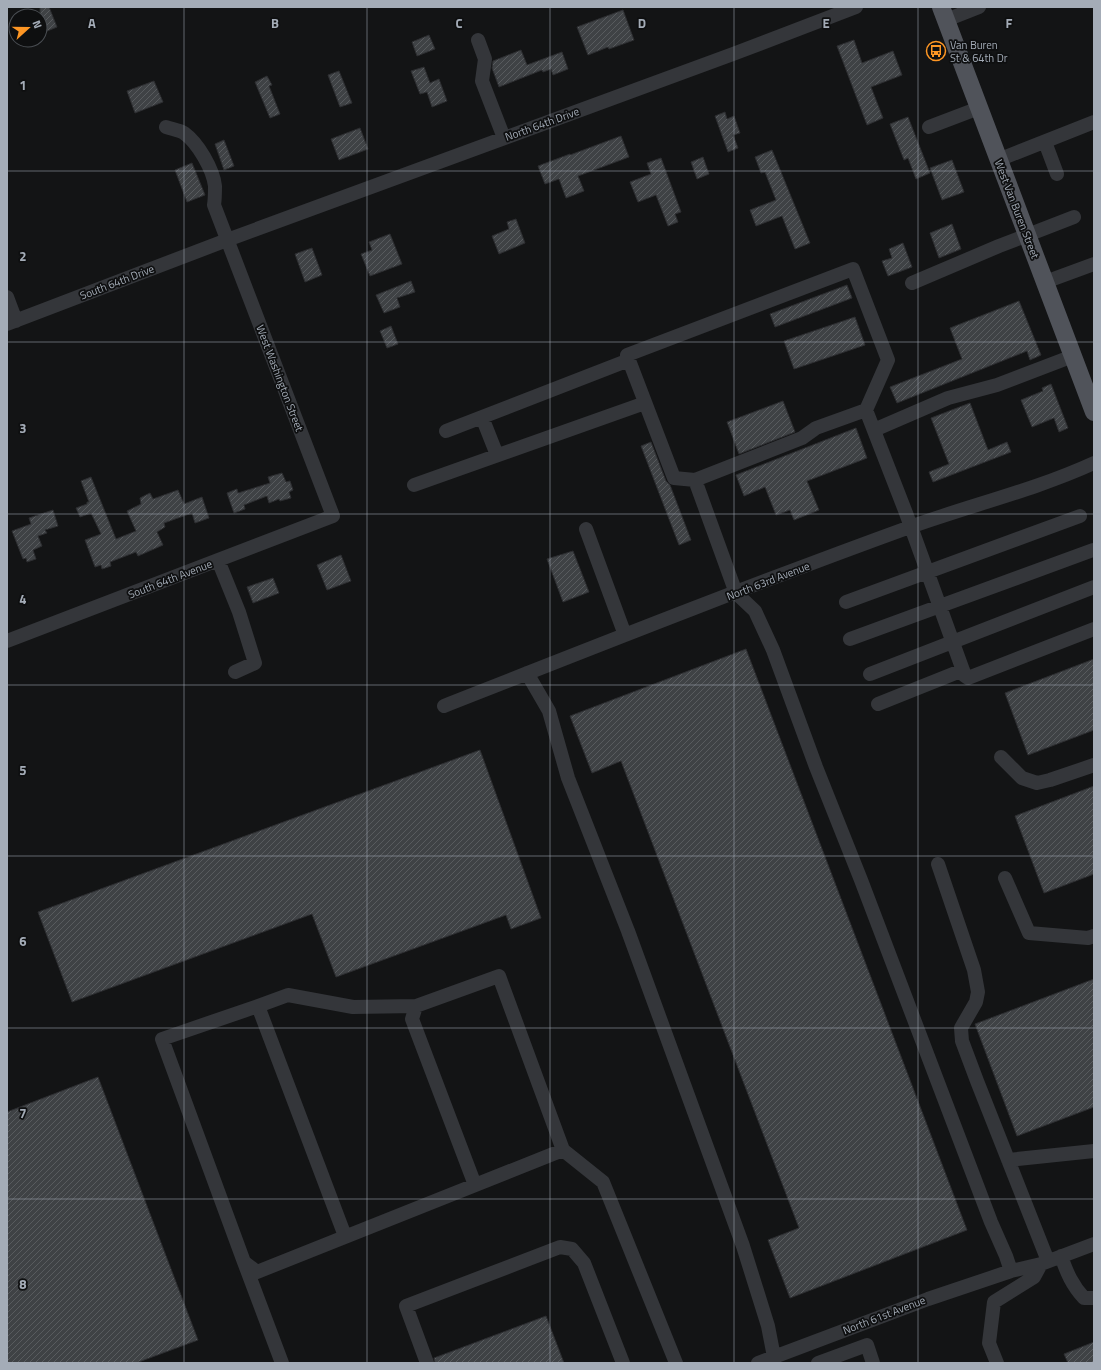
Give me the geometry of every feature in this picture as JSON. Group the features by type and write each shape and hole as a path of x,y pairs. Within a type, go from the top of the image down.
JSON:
{"main road":[{"name":"West Van Buren Street","path":"943,14 1094,412"}],"street":[{"name":"North 64th Drive","path":"227,240 856,7"},
{"path":"943,14 979,7"},
{"path":"478,40 485,60 482,81 504,138"},
{"path":"930,127 979,108"},
{"path":"998,160 1094,122"},
{"name":"West Washington Street","path":"166,127 183,133 198,147 211,172 214,185 214,205 333,516"},
{"path":"1044,142 1057,174"},
{"path":"912,283 1074,217"},
{"name":"South 64th Drive","path":"12,323 227,240"},
{"path":"1045,282 1094,264"},
{"path":"866,410 816,428 802,438 694,480 674,478 627,355 853,269 888,360 866,410 965,676 968,678 1094,629"},
{"path":"7,297 12,323"},
{"path":"874,430 948,398 997,385 1073,356"},
{"path":"446,431 629,360"},
{"path":"414,484 645,403"},
{"path":"482,417 497,455"},
{"name":"North 63rd Avenue","path":"444,706 625,635 910,527 1028,489 1094,463"},
{"path":"694,480 736,593 755,611 773,650 816,767 1011,1271"},
{"name":"South 64th Avenue","path":"7,641 333,516"},
{"path":"846,602 1080,516"},
{"path":"586,529 625,635"},
{"path":"850,639 1093,550"},
{"path":"218,560 239,612 255,663 236,672"},
{"path":"870,674 1094,587"},
{"path":"878,704 963,670"},
{"path":"527,674 549,711 568,778 628,931 743,1246 768,1326 774,1357"},
{"path":"1001,757 1022,778 1037,783 1094,765"},
{"path":"938,864 974,970 978,992 976,1002 962,1028 962,1041 1008,1160 1050,1260 1067,1273 1075,1288 1084,1298 1094,1298"},
{"path":"1005,878 1029,933 1088,938 1094,936"},
{"path":"282,1363 162,1040 288,996 353,1007 416,1006 499,976 563,1150 603,1182 676,1363"},
{"path":"258,1006 345,1236"},
{"path":"416,1006 412,1019 475,1185"},
{"path":"244,1262 257,1272 563,1150"},
{"path":"1008,1160 1094,1151"},
{"path":"997,1363 989,1343 994,1302 1034,1277 1050,1260 1094,1244"},
{"path":"427,1363 406,1306 560,1247 572,1250 584,1263 623,1363"},
{"name":"North 61st Avenue","path":"758,1363 928,1299 1011,1271 1050,1260"},
{"path":"818,1363 867,1345 873,1363"}],"building":[{"path":"49,7 57,27 48,31 48,8 40,8"},
{"path":"623,10 634,40 609,49 608,47 588,55 577,27"},
{"path":"429,35 435,49 417,56 412,42"},
{"path":"854,40 862,63 893,51 902,75 871,87 883,118 867,125 837,46"},
{"path":"521,50 527,65 562,52 568,69 553,75 551,69 543,72 542,70 499,87 492,68 493,61"},
{"path":"424,67 430,83 439,79 447,101 432,107 427,92 420,94 411,71"},
{"path":"339,71 352,103 340,107 328,75"},
{"path":"267,76 272,85 269,86 280,114 270,118 255,82"},
{"path":"154,81 163,102 135,113 127,91"},
{"path":"725,112 727,119 734,116 740,133 733,135 738,148 728,152 715,116"},
{"path":"908,117 930,173 916,179 908,158 904,160 890,124"},
{"path":"360,128 368,149 339,160 331,139"},
{"path":"621,136 629,157 578,176 584,191 566,198 559,179 545,184 538,166"},
{"path":"224,140 234,166 224,170 215,144"},
{"path":"772,150 810,243 795,249 782,216 756,226 750,210 776,200 765,172 761,173 755,157"},
{"path":"703,157 709,174 697,179 691,162"},
{"path":"661,158 681,212 675,214 678,222 668,226 656,195 638,202 630,182 651,174 647,163"},
{"path":"952,160 964,192 942,200 930,168"},
{"path":"192,163 205,195 187,202 175,170"},
{"path":"516,219 525,243 499,254 492,236 509,229 507,222"},
{"path":"952,224 961,249 939,258 930,233"},
{"path":"390,234 402,264 370,276 361,254 372,250 369,242"},
{"path":"903,243 912,267 888,276 882,261 892,258 889,249"},
{"path":"312,248 322,275 305,282 295,254"},
{"path":"411,281 415,292 397,298 400,307 384,313 376,295"},
{"path":"847,285 852,298 775,327 770,314"},
{"path":"1019,301 1041,355 1030,360 1027,351 897,403 890,387 962,359 950,328"},
{"path":"855,317 865,345 794,369 784,341"},
{"path":"391,326 398,344 387,348 380,331"},
{"path":"1051,384 1068,428 1059,432 1054,418 1032,427 1021,400 1043,391 1042,388"},
{"path":"783,401 795,432 739,454 727,422"},
{"path":"970,403 988,450 1007,442 1011,452 933,482 929,472 949,464 931,418"},
{"path":"856,428 867,458 807,481 819,510 794,520 790,510 776,515 765,487 744,496 736,475"},
{"path":"651,442 666,481 670,485 691,540 679,545 641,446"},
{"path":"282,473 286,482 290,481 293,490 289,492 291,498 280,501 279,499 269,503 267,496 244,505 245,509 234,513 227,493 237,489 238,493 270,483 268,477"},
{"path":"91,477 116,539 136,531 127,511 141,504 140,498 150,493 153,499 178,490 184,504 202,497 209,518 195,523 192,513 164,523 165,527 157,532 163,545 138,556 136,552 110,562 111,566 102,569 101,565 95,567 85,540 101,534 91,513 80,517 76,508 89,502 81,481"},
{"path":"53,510 58,526 45,530 47,533 38,536 42,546 33,550 36,559 27,562 26,558 23,559 12,531 31,524 29,518"},
{"path":"573,551 589,592 563,602 547,559"},
{"path":"341,555 351,581 327,590 317,565"},
{"path":"273,578 279,593 253,603 247,587"},
{"path":"746,649 967,1230 790,1298 768,1240 799,1228 621,761 592,773 570,716"},
{"path":"1094,659 1094,730 1028,755 1005,693"},
{"path":"480,750 541,918 511,929 506,915 336,977 312,914 72,1002 38,912"},
{"path":"1094,786 1094,874 1044,893 1015,816"},
{"path":"1094,979 1094,1107 1017,1136 975,1024"},
{"path":"98,1077 198,1340 136,1363 7,1363 7,1112"},
{"path":"546,1316 564,1363 435,1363 434,1358"},
{"path":"1094,1342 1094,1363 1068,1363 1064,1354"}],"place":[{"name":"Van Buren St & 64th Dr","path":"936,51"}]}
